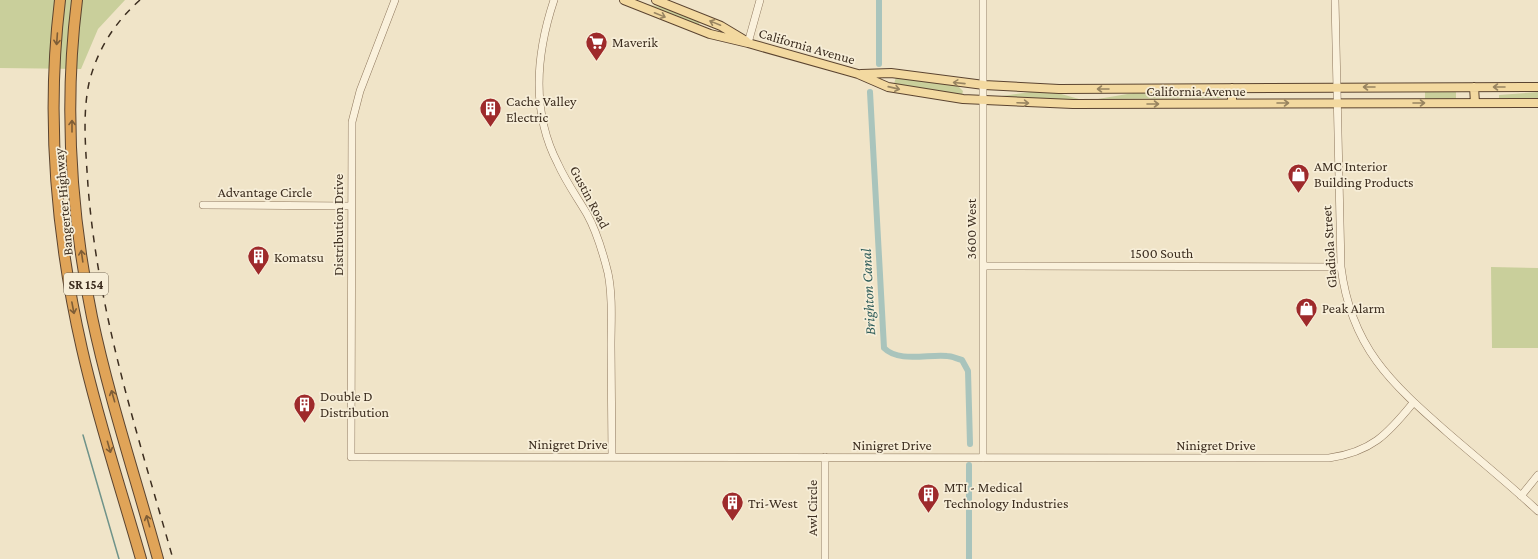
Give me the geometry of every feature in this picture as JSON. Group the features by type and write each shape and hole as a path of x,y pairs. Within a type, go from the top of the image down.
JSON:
{"highway":[{"name":"Bangerter Highway","path":"60,0 55,61 54,112 58,197 63,246 82,351 141,559"},
{"name":"Bangerter Highway","path":"77,0 73,51 72,149 83,264 98,345 158,559"}],"main road":[{"name":"California Avenue","path":"624,0 710,34 748,43 858,74 894,89 984,101 1087,104 1538,102"},
{"name":"California Avenue","path":"656,0 721,26 748,43"},
{"name":"California Avenue","path":"858,74 891,74 984,85 1087,89 1538,87"},
{"path":"1474,87 1475,103"},
{"path":"1232,88 1232,103"},
{"path":"1087,89 1087,104"}],"street":[{"name":"Distribution Drive","path":"351,457 352,116 395,0"},
{"name":"Gustin Road","path":"554,0 542,43 539,77 540,105 552,151 570,189 592,225 601,249 608,275 611,306 612,457"},
{"path":"748,43 760,0"},
{"name":"3600 West","path":"983,458 984,0"},
{"name":"Gladiola Street","path":"1335,0 1341,267 1348,303 1365,344 1382,370 1413,403 1538,510"},
{"name":"Advantage Circle","path":"203,205 351,206"},
{"name":"1500 South","path":"984,266 1341,267"},
{"name":"Ninigret Drive","path":"351,457 1329,458 1361,450 1378,441 1385,436 1413,403"},
{"name":"Awl Circle","path":"825,458 825,559"},
{"path":"1522,496 1538,475"}],"green space":[{"path":"0,0 125,0 98,29 81,69 0,68"},
{"path":"647,4 664,8 700,22 698,26"},
{"path":"896,77 958,86 963,91 962,95 932,92 894,84"},
{"path":"1038,91 1054,92 1079,99 1043,100 1002,96"},
{"path":"1145,91 1197,92 1224,98 1098,99"},
{"path":"1425,91 1456,91 1456,99 1425,99"},
{"path":"1538,92 1538,98 1499,99 1499,95"},
{"path":"1491,267 1538,268 1538,348 1492,348"}],"waterway":[{"name":"Brighton Canal","path":"879,0 879,64"},
{"name":"Brighton Canal","path":"870,92 884,348 890,353 906,357 951,356 962,360 968,371 970,444"},
{"path":"83,435 119,559"},
{"name":"Brighton Canal","path":"969,465 969,559"}],"railway":[{"path":"140,0 115,27 108,37 92,71 86,108 86,161 93,234 110,328 133,421 173,559"}],"place":[{"name":"Maverik","path":"596,62"},
{"name":"Cache Valley Electric","path":"490,128"},
{"name":"AMC Interior Building Products","path":"1298,194"},
{"name":"Komatsu","path":"258,276"},
{"name":"Peak Alarm","path":"1306,328"},
{"name":"Double D Distribution","path":"304,424"},
{"name":"MTI - Medical Technology Industries","path":"928,514"},
{"name":"Tri-West","path":"733,522"}]}
